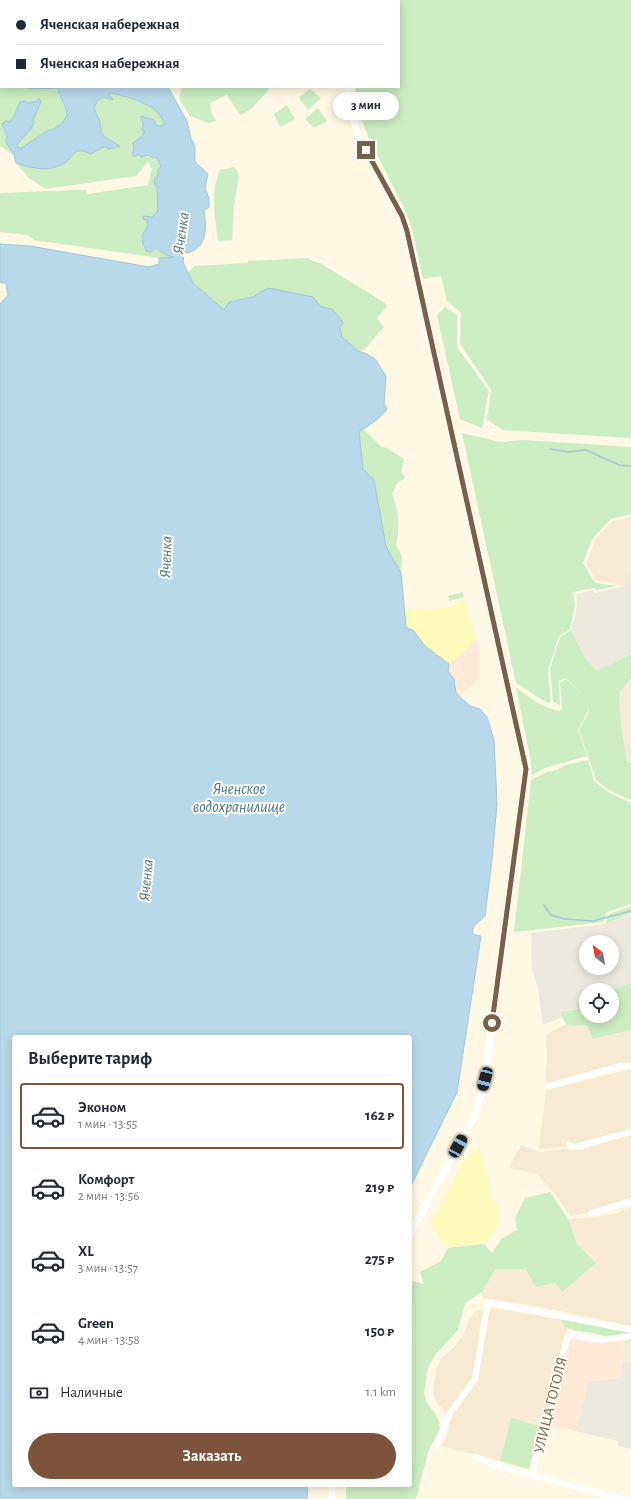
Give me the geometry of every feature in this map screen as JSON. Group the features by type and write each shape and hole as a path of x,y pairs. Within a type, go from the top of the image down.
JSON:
{"street":[{"path":"348,88 349,101 358,136 402,216 407,231 526,769 485,1079 476,1113 412,1230"},
{"path":"548,1086 621,1066 631,1066"},
{"path":"569,1145 573,1147 579,1146 631,1132"},
{"path":"591,1213 631,1201"},
{"path":"436,1446 450,1413 476,1379 488,1302 631,1330"},
{"name":"УЛИЦА ГОГОЛЯ","path":"532,1475 568,1335 600,1340 631,1336"},
{"path":"476,1457 488,1461 492,1465 622,1499"},
{"path":"332,1487 332,1499"}],"shaded area":[{"path":"631,517 631,566 630,572 625,579 625,586 596,580 586,564 595,540 612,521"},
{"path":"631,566 631,654 596,671 584,656 571,630 577,606 576,594 594,590 595,593 625,586 625,579 630,572"},
{"path":"477,640 479,651 479,679 460,696 456,693 456,684 448,671 448,665"},
{"path":"631,678 631,763 627,762 621,725 619,693"},
{"path":"631,914 631,983 619,987 619,983 579,983 579,1002 576,1003 578,1008 562,1012 562,1017 543,1025 538,989 532,969 531,933 605,924"},
{"path":"566,1024 575,1026 587,1025 594,1039 631,1030 631,1063 547,1084 545,1077 547,1058 546,1035"},
{"path":"631,1069 631,1129 579,1146 539,1149 546,1090"},
{"path":"631,1134 631,1198 588,1213 571,1216 554,1193 537,1174 509,1168 521,1145 539,1152 565,1149 579,1150"},
{"path":"631,1207 631,1326 541,1307 482,1298 482,1292 496,1269 525,1269 536,1287 555,1283 561,1291 596,1263 577,1244 568,1219 597,1217 617,1213"},
{"path":"486,1308 494,1308 569,1321 540,1426 511,1419 500,1461 441,1446 447,1436 449,1427 443,1409 437,1403 433,1394 436,1369 442,1358 456,1345 463,1335 469,1319 475,1312"},
{"path":"571,1335 622,1339 624,1347 620,1378 592,1381 588,1383 575,1431 548,1425"},
{"path":"631,1338 631,1363 622,1364 624,1347 622,1339"},
{"path":"628,1362 631,1363 631,1449 618,1446 618,1441 575,1431 588,1383 592,1381 620,1378 622,1364"}],"green space":[{"path":"400,0 631,0 631,438 503,430 487,420 491,390 460,344 461,313 447,301 441,276 423,279 411,225 371,143 358,111 355,88 400,88"},
{"path":"0,88 59,88 58,92 65,106 67,115 63,122 54,129 47,131 21,148 17,149 17,144 31,129 33,120 41,102 37,101 30,103 14,114 13,119 4,130 10,149 14,155 0,146"},
{"path":"180,88 270,88 253,107 240,115 227,95 210,103 211,111 216,121 209,123 190,116 179,99"},
{"path":"310,89 321,98 308,110 300,100 300,96"},
{"path":"108,93 128,97 154,109 165,124 160,126 142,116 142,131 145,131 142,136 133,143 138,154 157,160 161,166 158,170 158,210 147,220 148,225 142,236 157,248 175,257 159,258 34,240 27,235 0,232 0,193 86,190 87,194 148,185 152,169 148,162 136,176 45,189 28,177 16,163 48,169 59,167 64,164 75,151 84,151 91,154 101,147 119,146 104,137 94,108 97,101 103,97 112,99"},
{"path":"287,105 295,119 280,127 274,114"},
{"path":"318,108 327,121 314,128 305,119"},
{"path":"234,167 239,176 234,206 232,240 218,241 214,205 215,188 220,170"},
{"path":"308,258 312,261 320,263 385,303 387,306 377,318 384,327 364,350 358,351 342,337 224,310 193,283 188,273 194,266 248,263 248,261"},
{"path":"445,307 457,315 457,347 489,391 482,428 460,419 437,315"},
{"path":"363,429 382,447 387,448 404,459 401,471 405,478 397,483 392,494 397,513 398,532 396,545 402,556 401,573 386,547 374,480 363,469 359,432"},
{"path":"462,433 500,442 523,440 631,447 631,514 611,519 592,539 583,563 595,583 617,586 597,590 594,588 573,592 575,606 570,629 559,636 548,670 551,702 547,703 516,683"},
{"path":"463,592 464,597 449,601 448,596"},
{"path":"571,630 584,656 596,671 631,654 631,678 619,693 621,725 627,762 631,763 631,800 609,790 596,780 579,730 589,712 587,704 588,711 578,730 587,756 545,768 532,775 530,757 516,688 542,705 560,711 562,708 560,683 566,679 586,699 566,678 559,681 560,705 553,702 550,669 560,637"},
{"path":"588,760 594,781 608,792 631,803 631,904 607,912 603,922 514,932 531,780 547,772 557,770 565,765"},
{"path":"631,906 631,913 605,924 609,914"},
{"path":"631,983 631,1030 593,1039 587,1025 575,1026 566,1024 561,1012 578,1009 576,1003 579,1002 579,1023 619,1023 619,987"},
{"path":"550,1192 568,1219 577,1244 596,1263 562,1292 555,1283 536,1287 525,1269 496,1269 482,1292 465,1303 458,1330 435,1355 428,1368 424,1393 427,1403 438,1418 440,1429 429,1449 416,1499 346,1499 346,1487 412,1487 412,1282 413,1281 424,1284 420,1272 441,1261 448,1248 484,1244 492,1253 501,1239 517,1230 515,1218 525,1198"},
{"path":"560,1318 631,1331 631,1333 611,1337 565,1328"},
{"path":"511,1418 540,1426 529,1469 500,1461"}],"sand":[{"path":"465,600 477,640 449,664 425,646 414,631 406,627 404,610 445,608"},
{"path":"478,1147 489,1179 491,1198 501,1211 499,1223 487,1242 455,1247 442,1244 431,1222 466,1157"}],"water":[{"name":"Яченское водохранилище","path":"28,88 59,88 30,89"},
{"name":"Яченское водохранилище","path":"59,88 169,88 187,121 191,139 195,146 195,162 208,174 205,188 209,198 209,207 204,210 204,238 198,248 188,253 184,253 183,262 193,283 224,310 229,302 253,297 268,288 313,297 320,306 333,310 339,317 343,323 340,327 342,337 358,351 375,359 386,376 384,404 387,409 378,419 359,432 363,469 374,480 386,547 401,573 406,627 414,631 425,646 449,664 448,671 454,679 456,693 470,706 480,709 487,717 494,740 497,804 492,859 485,916 474,926 472,934 481,936 457,1092 412,1184 412,1035 12,1035 12,1487 308,1487 307,1499 0,1499 0,304 8,295 6,284 0,282 0,244 30,246 149,267 159,264 159,258 174,257 166,255 156,248 151,252 146,251 143,245 142,236 148,225 147,220 143,219 143,216 152,217 158,210 157,186 155,185 154,180 158,175 158,170 161,166 157,159 148,155 141,157 138,154 134,157 132,154 134,149 133,143 142,136 145,131 142,131 143,124 141,116 154,120 156,125 160,126 165,124 154,109 128,97 108,93 113,100 103,97 97,101 94,108 104,137 120,146 109,149 104,147 91,154 84,151 76,151 64,164 48,169 16,163 14,155 6,142 7,136 2,124 5,121 10,122 12,120 20,102 25,101 28,103 37,101 39,98 41,102 33,120 34,123 31,129 17,144 18,148 21,148 47,131 54,129 63,122 67,115 65,106 58,91"}],"waterway":[{"path":"550,449 568,452 586,450 619,465 631,466"},
{"path":"544,905 551,915 565,919 593,921 631,911"}],"route":[{"path":"366,150 402,216 407,231 526,769 492,1023"}],"water label":[{"name":"Яченка","path":"180,233"},
{"name":"Яченка","path":"165,557"},
{"name":"Яченка","path":"145,880"}]}
